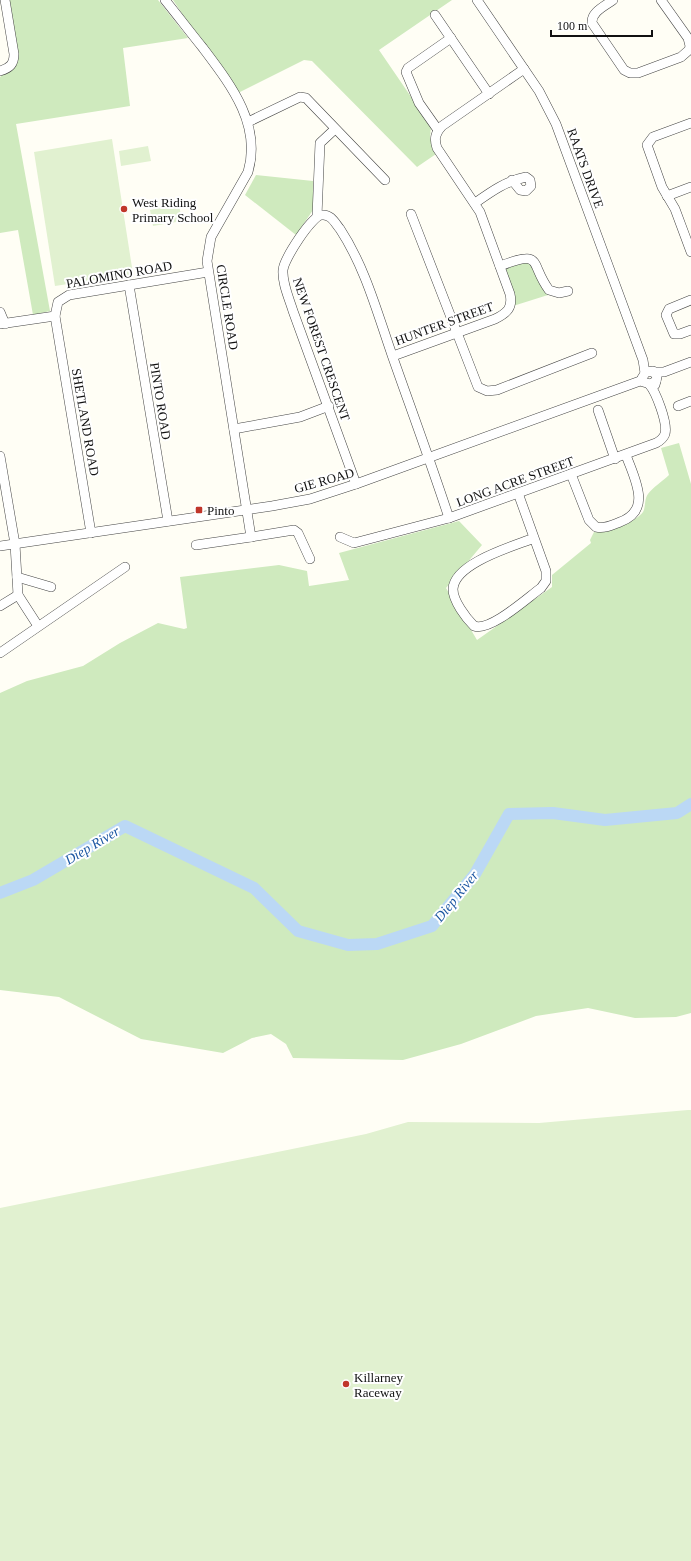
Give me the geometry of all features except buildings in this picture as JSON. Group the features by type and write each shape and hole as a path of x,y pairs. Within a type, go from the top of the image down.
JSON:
{"street":[{"path":"0,71 10,67 14,60 5,0"},
{"name":"CIRCLE ROAD","path":"165,0 236,94 248,122 252,139 251,162 246,176 211,237 207,255 208,272 248,510 251,537"},
{"path":"613,0 596,12 592,23 624,70 634,74 681,57 689,50 690,46 688,38 661,0"},
{"name":"RAATS DRIVE","path":"479,1 545,102 556,124 643,360 665,426 664,436 656,443 626,455"},
{"path":"435,15 489,94"},
{"path":"451,38 408,68 406,72 419,103 438,130 524,69"},
{"path":"248,122 300,97 306,98 386,180"},
{"path":"691,123 657,135 649,141 648,151 662,187 675,209 691,252"},
{"path":"335,129 320,143 317,216 327,215 331,218 349,244 373,299 429,458"},
{"name":"HUNTER STREET","path":"393,356 458,334 495,319 510,309 512,303 500,266 475,203 437,148 435,140 438,130"},
{"path":"475,203 500,186 512,180"},
{"path":"668,196 691,187"},
{"path":"411,214 478,388 487,391 497,390 592,353"},
{"name":"NEW FOREST CRESCENT","path":"317,216 286,260 283,274 286,291 356,484"},
{"path":"500,266 517,260 529,259 537,264 549,290 558,293 568,291"},
{"name":"PALOMINO ROAD","path":"54,316 58,302 69,295 208,272"},
{"name":"PINTO ROAD","path":"129,285 168,522"},
{"path":"691,300 669,309 666,315 674,334 680,334 691,330"},
{"path":"0,312 2,324 54,316"},
{"name":"SHETLAND ROAD","path":"54,316 91,533"},
{"name":"GIE ROAD","path":"0,546 248,510 310,499 356,484 649,379 691,362"},
{"path":"678,406 691,401"},
{"path":"234,429 300,417 328,406"},
{"path":"598,410 615,459"},
{"path":"571,474 589,520 596,527 608,527 626,520 635,511 638,505 639,492 626,455"},
{"name":"LONG ACRE STREET","path":"429,458 449,518 626,455"},
{"path":"0,456 14,544 18,595 38,626"},
{"path":"518,493 546,571 547,576 545,584 493,623 482,627 474,626 455,598 453,589 457,580 475,561 534,538"},
{"path":"340,537 354,543 449,518"},
{"path":"196,545 294,530 298,533 310,559"},
{"path":"0,653 125,567"},
{"path":"17,577 50,587"},
{"path":"0,606 18,595"}],"green space":[{"path":"8,0 158,0 188,38 123,48 130,106 16,124 50,311 33,315 18,230 0,233 0,77 14,65"},
{"path":"173,0 452,0 379,50 431,126 430,138 436,154 417,167 312,61 304,60 236,94"},
{"path":"112,139 133,274 55,286 34,152"},
{"path":"148,146 151,161 121,166 119,151"},
{"path":"256,175 313,181 313,210 296,235 245,195"},
{"path":"179,205 182,221 153,226 150,210"},
{"path":"522,259 538,266 548,295 513,306 501,267"},
{"path":"679,443 691,484 691,1013 676,1017 635,1018 588,1008 536,1016 461,1044 403,1060 293,1058 286,1044 271,1034 252,1038 223,1053 141,1039 59,997 0,990 0,693 27,681 83,666 120,643 158,623 184,629 187,628 180,577 279,565 307,571 309,586 349,580 339,553 459,521 482,545 446,588 477,640 552,587 552,575 591,543 590,540 594,532 613,529 634,520 639,516 644,510 648,494 669,475 661,448"},
{"name":"Killarney Raceway","path":"691,1110 691,1561 0,1561 0,1208 366,1134 408,1122 539,1123"}],"waterway":[{"name":"Diep River","path":"0,893 33,880 125,826 254,888 298,931 348,945 377,944 432,926 475,874 509,814 553,813 605,820 677,813 691,804"}],"place":[{"name":"West Riding Primary School","path":"124,209"},
{"name":"Pinto","path":"199,510"},
{"name":"Killarney Raceway","path":"346,1384"}]}
